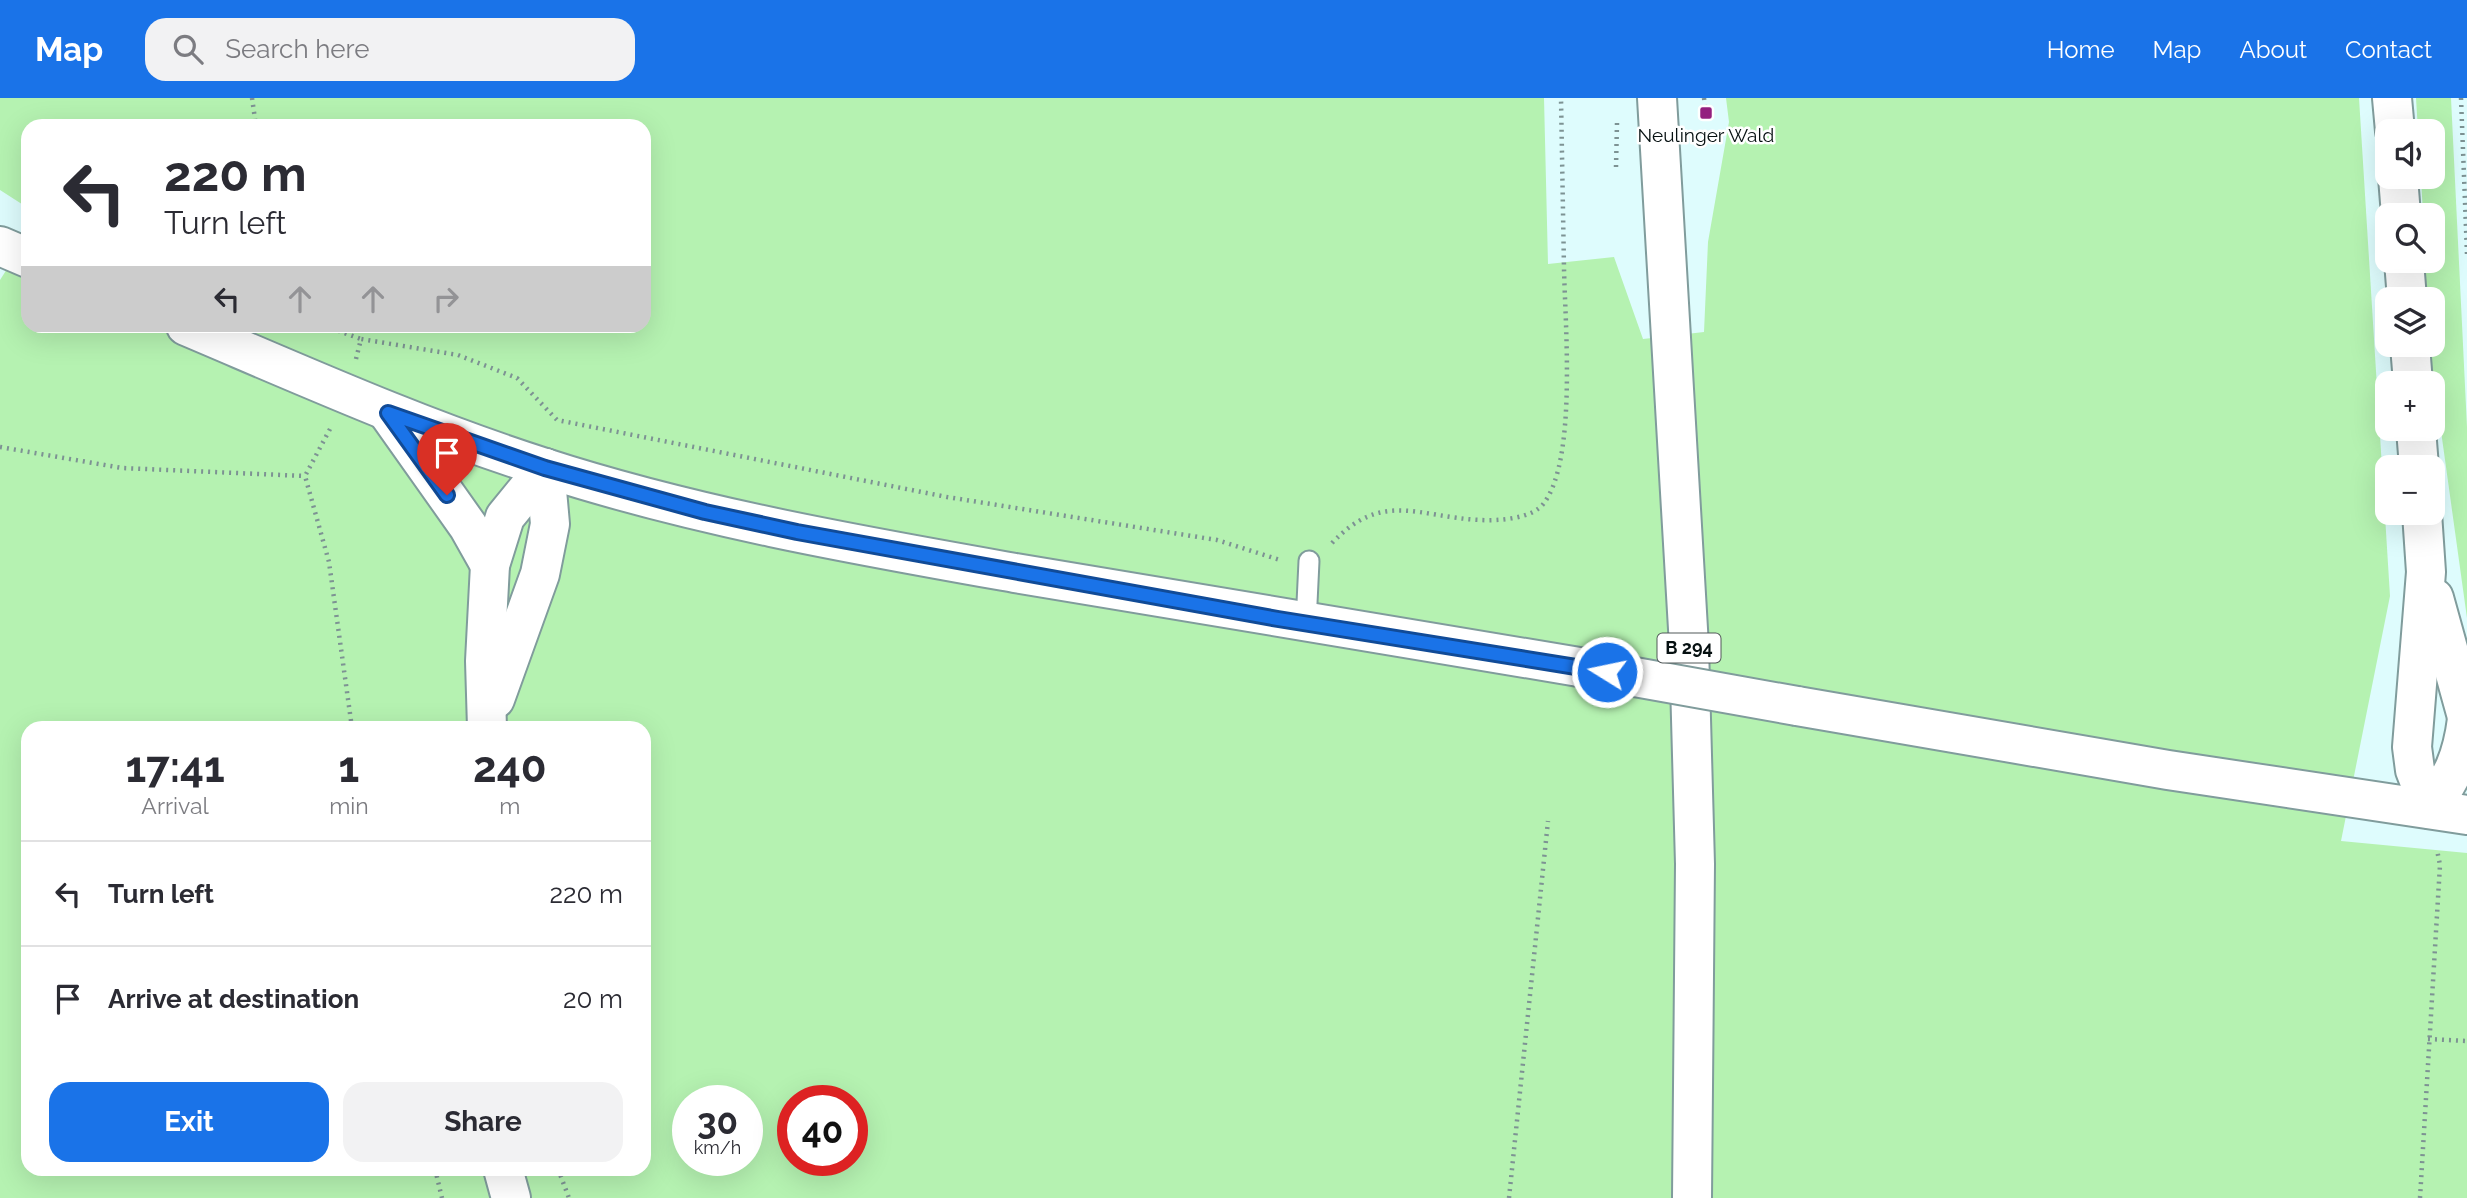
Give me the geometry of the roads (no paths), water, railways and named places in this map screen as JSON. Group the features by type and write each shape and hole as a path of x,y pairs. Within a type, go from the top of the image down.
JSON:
{"main road":[{"name":"B 294","path":"1657,98 1689,646 1695,945 1692,1198"},
{"path":"2392,98 2394,119"},
{"path":"0,246 21,255"},
{"path":"202,333 388,413 545,468 705,512 797,532 1306,624 1580,667 2168,770 2467,815"},
{"path":"388,413 468,526 490,565"},
{"path":"487,721 486,650 490,565 505,517 545,468"},
{"path":"488,721 540,574 550,524 545,468"},
{"path":"2423,525 2426,572 2412,747 2415,770 2430,809"},
{"path":"2426,572 2467,718 2463,747 2455,772 2430,809"},
{"path":"505,1176 511,1198"}],"lane":[{"path":"1306,624 1309,561"}],"place":[{"name":"Neulinger Wald","path":"1706,113"}]}
